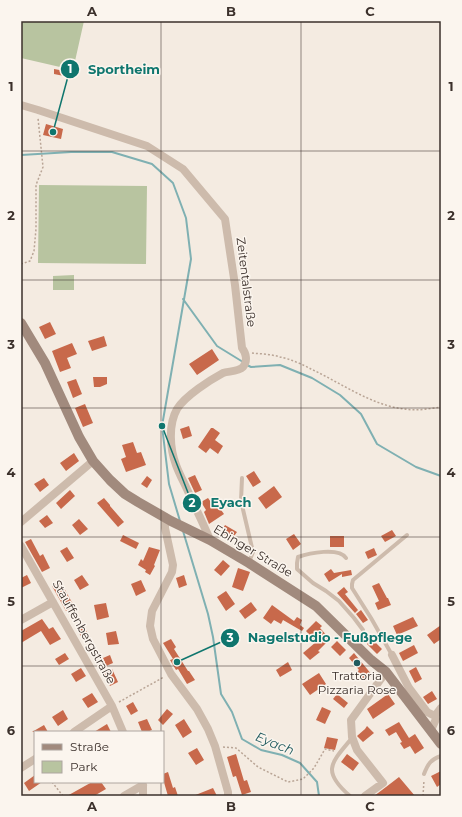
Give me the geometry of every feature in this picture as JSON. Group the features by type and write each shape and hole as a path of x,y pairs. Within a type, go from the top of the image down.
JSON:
{"main road":[{"name":"Ebinger Straße","path":"21,323 44,362 79,437 93,461 110,480 125,494 138,502 210,540 316,606 371,660 386,672 441,744"}],"street":[{"name":"Zeitentalstraße","path":"21,105 147,146 183,170 225,219 235,285 242,348 246,355"},
{"path":"210,540 176,465 172,445 173,421 179,406 194,392 224,373 243,367 246,355"},
{"path":"23,520 93,461"},
{"path":"168,519 165,528 173,565 172,572 152,611 150,626 153,640 171,674 197,709 215,746 228,796"},
{"name":"Stauffenbergstraße","path":"21,546 112,706 123,731"},
{"path":"21,620 53,602"},
{"path":"392,655 410,688 427,712 435,716"},
{"path":"365,796 383,783 357,750 352,737 351,720 386,672"},
{"path":"75,731 112,706"},
{"path":"431,730 436,719 435,716 441,708"},
{"path":"21,768 34,759"},
{"path":"124,796 142,784 143,796"}],"lane":[{"path":"242,478 241,502 253,552 249,563"},
{"path":"392,655 352,588 352,584 353,580 407,535"},
{"path":"346,558 344,555 339,553 313,553 298,557 296,563 298,569 313,583 339,601 363,630 362,639 356,644"},
{"path":"350,796 340,787 332,775 332,767 336,757 352,737"},
{"path":"424,774 428,764 433,759 441,756"}],"path":[{"path":"21,264 30,261 34,251 36,229 36,185 43,167 38,110"},
{"path":"246,355 280,356 310,368 362,395 392,406 410,410 441,407"},
{"path":"112,706 171,674"},
{"path":"215,746 236,748 258,767 288,782 303,779 314,768 324,749 340,752"},
{"path":"423,796 424,774"},
{"path":"53,783 63,796"}],"green space":[{"path":"21,21 84,21 73,70 21,58"},
{"path":"39,185 147,186 146,264 38,263"},
{"path":"74,275 74,290 53,290 53,276"}],"building":[{"path":"54,69 65,71 64,76 54,74"},
{"path":"46,124 63,129 61,139 43,135"},
{"path":"50,322 56,334 45,339 39,327"},
{"path":"104,336 107,346 92,351 88,341"},
{"path":"72,343 77,354 67,358 71,368 60,372 52,351"},
{"path":"212,349 219,360 197,375 189,364"},
{"path":"93,377 107,377 107,384 100,387 94,387"},
{"path":"76,379 82,394 73,398 67,382"},
{"path":"85,404 93,423 83,427 75,408"},
{"path":"189,426 192,436 183,439 180,429"},
{"path":"211,428 220,433 215,440 223,446 218,454 210,448 206,453 198,447"},
{"path":"133,442 137,453 141,452 146,465 126,472 121,459 126,457 122,445"},
{"path":"74,453 79,461 66,471 60,463"},
{"path":"254,471 261,482 253,487 246,476"},
{"path":"195,475 202,490 195,493 188,478"},
{"path":"147,476 152,480 147,488 141,484"},
{"path":"44,478 49,485 40,492 34,484"},
{"path":"274,486 282,497 266,509 258,498"},
{"path":"70,490 75,496 61,509 56,503"},
{"path":"104,498 124,522 118,527 97,503"},
{"path":"208,498 213,505 216,503 224,514 209,524 204,512 206,510 201,502"},
{"path":"47,515 53,523 45,528 39,521"},
{"path":"79,519 88,529 80,535 72,525"},
{"path":"225,525 237,532 232,539 221,532"},
{"path":"392,530 396,536 385,542 381,536"},
{"path":"294,534 301,544 293,550 286,539"},
{"path":"123,535 139,543 136,549 120,541"},
{"path":"330,536 344,536 344,547 330,547"},
{"path":"31,539 40,556 43,554 50,568 42,572 25,542"},
{"path":"67,547 74,558 67,562 60,551"},
{"path":"149,547 160,550 154,565 155,566 150,575 145,572 146,570 138,565 141,559 143,561"},
{"path":"374,548 377,555 368,559 365,552"},
{"path":"223,560 230,566 221,576 214,570"},
{"path":"238,568 250,572 243,591 232,587"},
{"path":"331,569 334,573 351,570 352,575 342,577 342,574 329,582 324,574"},
{"path":"27,575 31,583 21,588 21,578"},
{"path":"82,575 89,585 80,590 74,580"},
{"path":"184,575 187,585 179,588 176,578"},
{"path":"141,580 146,591 136,596 131,584"},
{"path":"60,581 74,606 66,611 52,586"},
{"path":"379,583 391,605 378,610 375,603 379,601 372,586"},
{"path":"344,587 348,592 345,594 358,610 355,613 337,593"},
{"path":"226,591 235,604 226,611 217,597"},
{"path":"251,602 257,610 245,619 239,611"},
{"path":"106,603 109,617 97,620 94,605"},
{"path":"272,605 294,621 297,617 302,620 300,625 304,628 302,631 283,620 281,624 274,620 271,624 263,618"},
{"path":"361,610 368,620 363,623 356,614"},
{"path":"413,617 418,626 397,635 393,626"},
{"path":"42,619 49,629 53,627 61,639 50,645 41,631 21,643 21,631"},
{"path":"316,621 322,626 320,628 330,639 318,651 320,652 310,660 303,653 316,642 306,631"},
{"path":"441,625 441,639 434,644 427,635"},
{"path":"84,627 90,637 83,640 78,631"},
{"path":"116,631 119,644 108,645 106,633"},
{"path":"171,639 176,647 174,649 195,680 187,684 178,669 176,670 170,660 173,659 163,643"},
{"path":"372,639 382,649 377,654 367,644"},
{"path":"337,641 346,650 340,656 331,647"},
{"path":"414,645 418,653 403,661 399,653"},
{"path":"65,653 69,659 59,665 55,659"},
{"path":"354,653 372,675 365,681 357,672 359,670 349,658"},
{"path":"110,655 113,663 106,666 103,658"},
{"path":"288,662 292,670 280,677 276,670"},
{"path":"416,667 422,679 415,683 409,671"},
{"path":"81,668 86,676 76,682 71,674"},
{"path":"112,669 118,682 110,686 103,673"},
{"path":"319,673 326,684 310,695 302,684"},
{"path":"432,691 437,699 428,704 423,697"},
{"path":"92,693 98,702 88,708 82,699"},
{"path":"337,694 348,703 344,708 333,699"},
{"path":"388,694 395,704 373,719 367,709"},
{"path":"133,702 138,711 131,715 126,706"},
{"path":"322,707 331,711 325,724 316,720"},
{"path":"167,709 173,714 163,725 158,720"},
{"path":"63,710 68,719 58,726 52,717"},
{"path":"147,719 152,730 142,731 138,722"},
{"path":"184,719 192,732 183,738 175,725"},
{"path":"399,722 409,738 415,734 424,748 415,754 410,746 404,749 396,732 389,736 385,730"},
{"path":"107,724 110,731 96,731"},
{"path":"44,725 47,731 34,731 32,732"},
{"path":"367,726 374,733 363,742 357,736"},
{"path":"327,737 338,739 335,750 324,748"},
{"path":"197,748 204,760 196,765 188,753"},
{"path":"236,754 244,781 247,780 251,792 242,795 236,776 233,777 227,757"},
{"path":"347,754 359,763 353,771 341,762"},
{"path":"441,771 441,784 437,787 431,776"},
{"path":"168,772 173,788 175,787 178,796 168,796 164,782 164,774"},
{"path":"34,776 34,783 41,783 29,791 24,783"},
{"path":"399,777 415,796 374,796 386,787"},
{"path":"90,783 102,783 106,789 94,796 67,796"},
{"path":"213,788 217,796 193,796"}],"waterway":[{"name":"Eyach","path":"21,155 71,152 112,152 152,164 173,183 186,218 191,259 162,426 169,484 180,521"},
{"path":"183,299 217,346 243,362"},
{"path":"247,365 251,367 280,365 312,378 340,395 361,414 377,444 416,467 441,476"},
{"name":"Eyach","path":"183,531 208,614 213,637 221,694 232,712 242,739 261,750 282,755 300,763 317,782 319,796"}],"place":[{"name":"Sportheim","path":"53,132"},
{"name":"Eyach","path":"162,426"},
{"name":"Nagelstudio - Fußpflege","path":"177,662"},
{"name":"Trattoria Pizzaria Rose","path":"357,663"}]}
